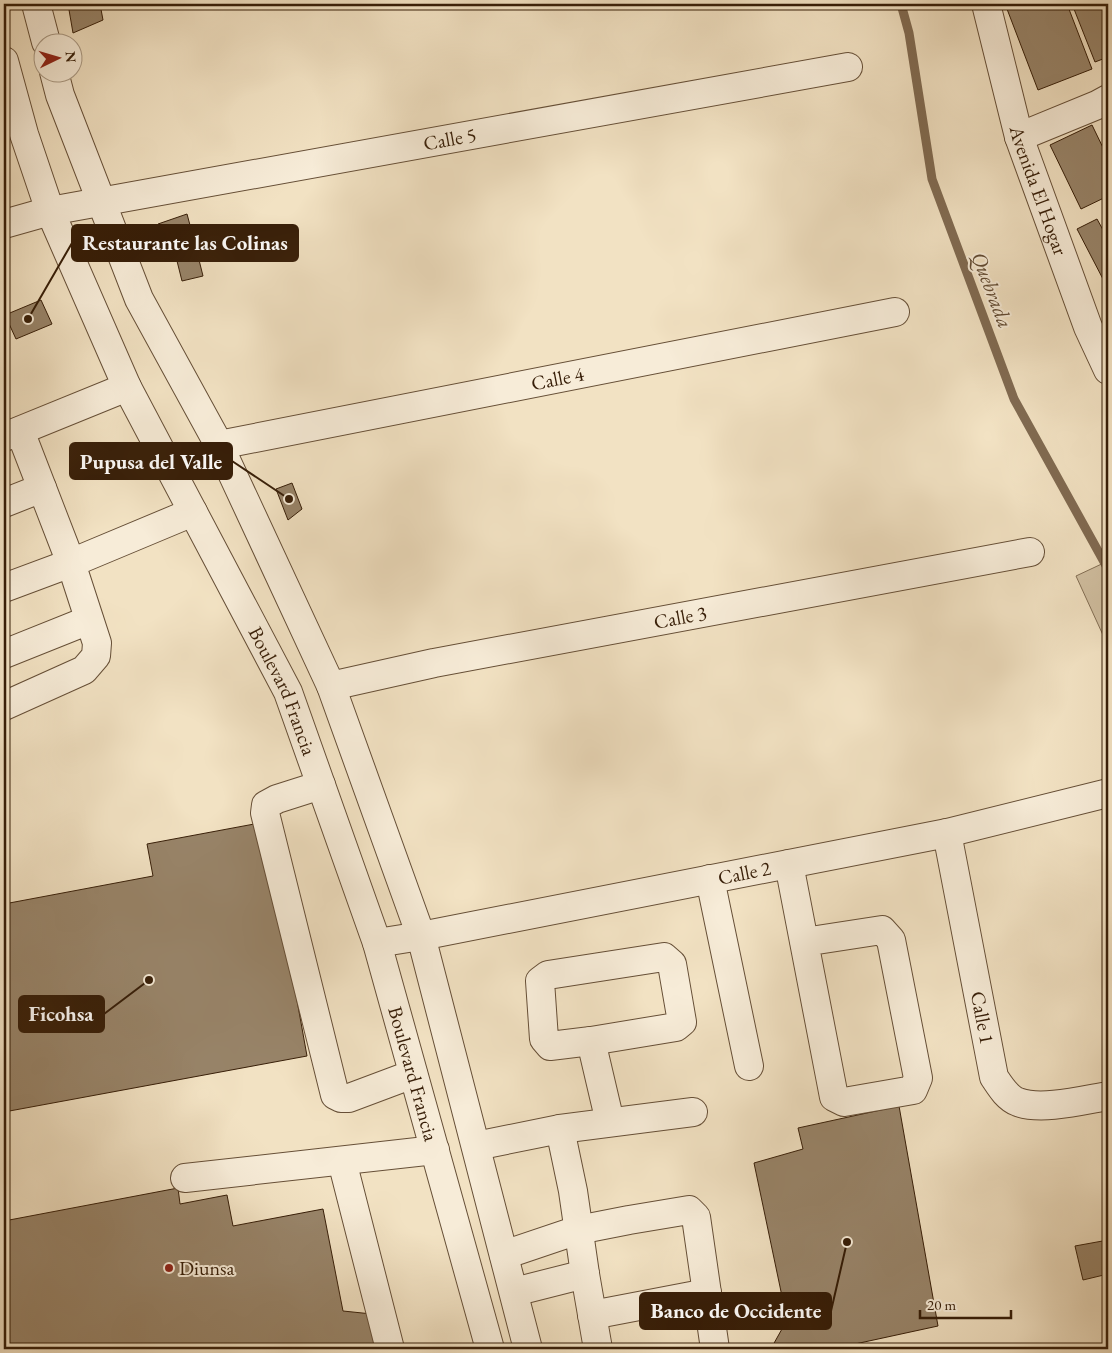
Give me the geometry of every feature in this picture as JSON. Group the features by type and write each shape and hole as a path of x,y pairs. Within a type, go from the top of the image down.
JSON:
{"street":[{"path":"36,4 43,32"},
{"name":"Avenida El Hogar","path":"986,4 1019,137 1098,323 1108,370"},
{"name":"Boulevard Francia","path":"4,61 24,134 50,211 127,387 288,692 376,943 490,1349"},
{"name":"Calle 5","path":"4,224 50,211 848,67"},
{"name":"Boulevard Francia","path":"57,82 139,299 219,445 331,686 421,936 528,1349"},
{"path":"1019,137 1108,99"},
{"name":"Calle 4","path":"219,445 895,312"},
{"path":"4,706 84,670 96,656 97,643 71,563 42,488 12,434 127,387"},
{"path":"4,504 42,488"},
{"path":"4,588 71,563 192,512"},
{"name":"Calle 3","path":"331,686 444,661 1030,552"},
{"path":"4,654 89,620"},
{"path":"321,785 277,799 266,805 265,813 335,1095 341,1098 349,1098 413,1074"},
{"name":"Calle 2","path":"376,943 421,936 947,833 1108,793"},
{"name":"Calle 1","path":"947,833 994,1077 1002,1090 1017,1102 1032,1105 1049,1105 1108,1096"},
{"path":"789,864 804,942 834,1097 844,1102 914,1090 918,1078 891,940 882,930 804,942"},
{"path":"710,879 749,1066"},
{"path":"664,957 672,964 682,1022 676,1027 591,1041 550,1046 544,1039 540,981 548,975 664,957"},
{"path":"591,1041 610,1122"},
{"path":"476,1146 560,1129 694,1112"},
{"path":"560,1129 573,1192 584,1274 598,1349"},
{"path":"185,1178 435,1150"},
{"path":"342,1161 390,1349"},
{"path":"504,1255 578,1230 689,1210 696,1217 715,1349"},
{"path":"514,1292 584,1274"},
{"path":"592,1315 707,1293"}],"shaded area":[{"path":"1108,561 1108,646 1076,576"}],"building":[{"path":"68,4 100,4 103,20 73,32"},
{"path":"1022,4 1067,4 1092,69 1038,90 1007,9"},
{"path":"1072,4 1108,4 1108,57 1095,62"},
{"path":"1092,125 1108,158 1108,196 1081,209 1050,145"},
{"path":"187,214 194,240 149,254 148,238 158,224"},
{"path":"1097,219 1108,239 1108,278 1104,281 1077,229"},
{"path":"194,240 203,276 182,281 173,245"},
{"path":"41,300 52,324 16,339 5,315"},
{"path":"292,483 302,509 288,520 276,489"},
{"path":"265,822 307,1056 4,1112 4,904 153,876 147,844"},
{"path":"899,1106 938,1326 832,1349 780,1349 773,1345 787,1320 754,1163 803,1149 798,1128"},
{"name":"Diunsa","path":"178,1188 180,1204 227,1195 233,1226 323,1209 343,1311 372,1314 378,1349 4,1349 4,1221"},
{"path":"1108,1240 1108,1274 1083,1280 1075,1246"}],"waterway":[{"name":"Quebrada","path":"901,4 909,33 932,179 1014,399 1108,569"}],"place":[{"name":"Restaurante las Colinas","path":"28,319"},
{"name":"Pupusa del Valle","path":"289,499"},
{"name":"Ficohsa","path":"149,980"},
{"name":"Banco de Occidente","path":"847,1242"},
{"name":"Diunsa","path":"169,1268"}]}
